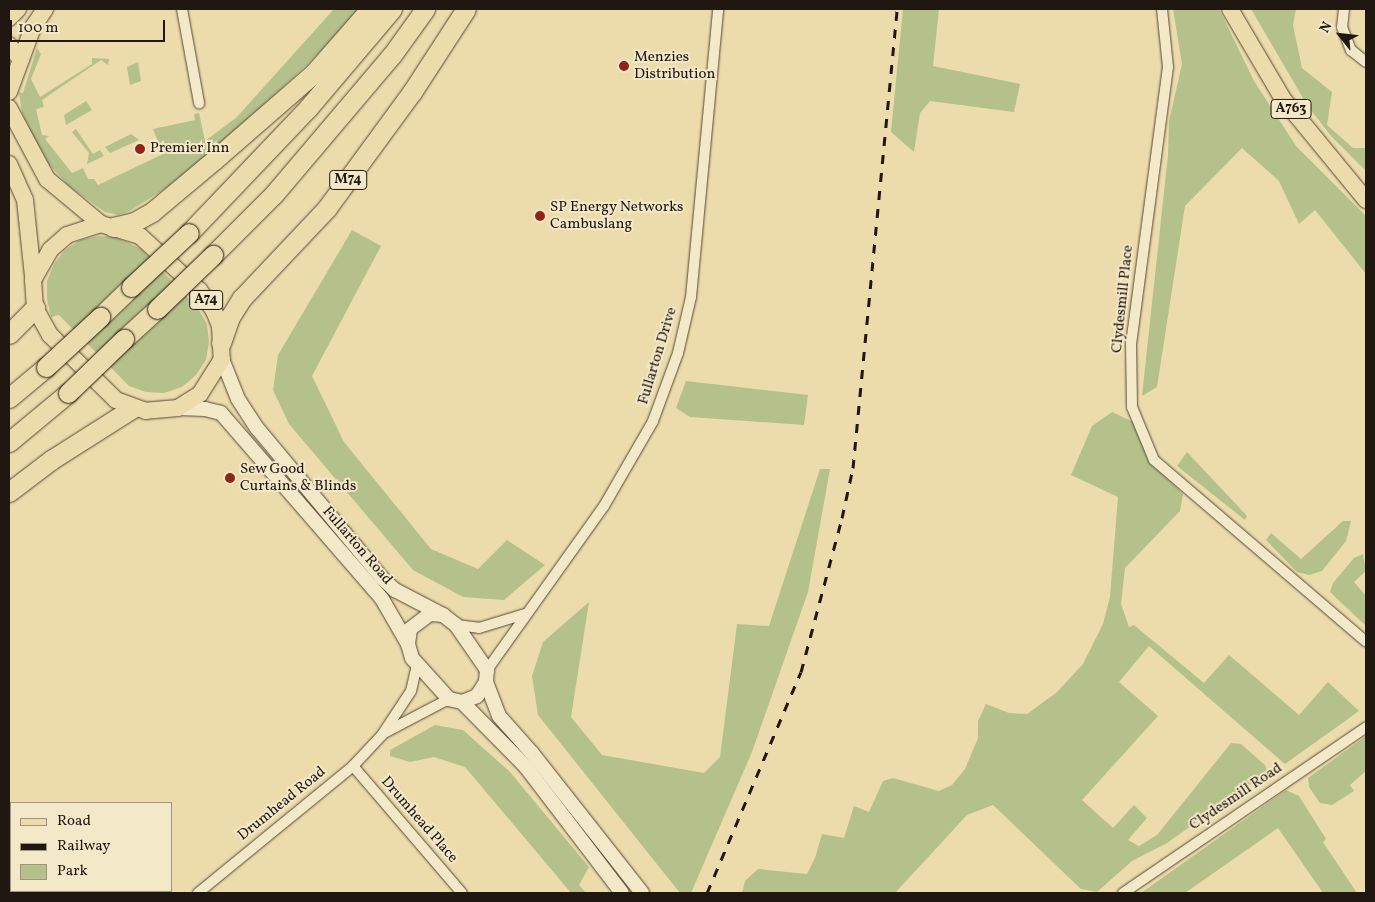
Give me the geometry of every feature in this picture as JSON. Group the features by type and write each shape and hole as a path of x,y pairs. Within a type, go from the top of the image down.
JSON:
{"highway":[{"path":"107,226 134,222 152,212 314,73 370,9"},
{"path":"9,398 46,367 188,232 308,108 392,9"},
{"path":"9,442 68,393 213,255 287,179 392,55 425,9"},
{"name":"M74","path":"222,351 230,317 242,298 327,208 412,92 466,9"},
{"path":"9,334 35,308"},
{"path":"9,492 51,460 133,408"}],"main road":[{"path":"9,18 18,9"},
{"path":"9,92 33,27 46,9"},
{"name":"A763","path":"1230,9 1283,99 1366,200"},
{"path":"9,45 21,60"},
{"name":"Fullarton Road","path":"9,108 47,179 107,226 140,236 200,291 214,311 222,351 200,394 178,408 146,411 133,408 99,386 50,335 35,308 33,248 25,200 9,164"},
{"path":"33,280 39,266 57,242 81,229 107,226"}],"street":[{"path":"182,9 199,103"},
{"name":"Fullarton Drive","path":"487,676 525,614 614,490 653,421 678,353 691,298 718,9"},
{"name":"Clydesmill Place","path":"1162,9 1168,67 1131,343 1132,407 1154,460 1366,642"},
{"path":"1344,9 1342,27 1351,50 1366,62"},
{"name":"Fullarton Road","path":"222,351 238,398 257,428 382,578 395,590 443,615 456,625 487,676"},
{"name":"Fullarton Road","path":"178,408 205,409 221,413 382,599 408,644 417,666"},
{"path":"408,644 410,629 418,621 430,614 443,615"},
{"path":"456,625 479,628 525,614"},
{"path":"382,734 411,691 417,666 456,700 526,767 622,893"},
{"path":"382,734 456,700 476,696 487,676"},
{"path":"487,676 499,716 532,753 642,893"},
{"name":"Clydesmill Road","path":"1124,893 1366,727"},
{"name":"Drumhead Road","path":"198,893 353,766 382,734"},
{"name":"Drumhead Place","path":"353,766 462,893"}],"green space":[{"path":"334,9 362,9 308,64 225,140 171,185 128,212 118,215 105,212 69,186 44,159 22,113 19,92 23,93 37,48 41,54 31,79 40,97 92,64 92,58 109,59 108,65 101,60 42,100 44,107 36,109 42,135 49,136 45,139 72,173 83,168 88,179 94,179 98,185 163,154 153,129 195,120 194,114 199,113 205,141 237,117"},
{"path":"903,9 939,9 933,66 1020,84 1014,112 930,101 920,113 914,152 891,132"},
{"path":"1173,9 1219,9 1254,81 1296,146 1366,216 1366,274 1315,210 1299,224 1279,181 1242,148 1185,206 1157,387 1142,396 1168,155 1169,121 1182,64"},
{"path":"1251,9 1296,9 1293,25 1302,68 1332,92 1327,125 1353,148 1366,148 1366,171 1331,136 1307,105"},
{"path":"138,62 141,81 130,85 127,67"},
{"path":"86,101 92,110 66,125 64,115"},
{"path":"76,129 93,154 100,150 104,156 87,164 89,153 72,132"},
{"path":"131,134 139,140 110,153 105,147"},
{"path":"352,230 381,246 312,376 344,442 431,549 478,569 507,540 545,565 504,600 463,597 413,570 289,424 273,390 278,355"},
{"path":"98,236 116,237 141,249 198,308 207,324 209,342 206,360 196,375 182,387 164,393 146,392 129,386 59,315 51,317 47,299 47,281 54,264 65,250 80,240"},
{"path":"686,381 808,395 804,425 690,417 676,408"},
{"path":"1112,412 1133,422 1153,463 1183,494 1180,511 1125,568 1121,604 1129,627 1134,625 1204,683 1229,655 1299,715 1328,682 1359,711 1285,764 1149,646 1119,682 1158,716 1082,800 1113,828 1134,805 1147,818 1128,840 1139,846 1157,835 1231,743 1241,744 1265,765 1268,772 1167,843 1132,861 1097,892 1081,889 993,805 967,815 895,893 742,893 745,881 758,869 807,874 815,858 822,834 844,838 854,806 869,812 883,781 893,778 939,791 952,785 965,769 978,738 978,721 986,704 1009,713 1027,714 1056,693 1083,664 1103,624 1110,597 1118,497 1071,475 1092,426"},
{"path":"1187,452 1247,516 1245,520 1177,466"},
{"path":"820,469 830,469 808,592 752,752 691,893 680,893 538,715 532,676 543,642 589,602 571,717 602,755 704,773 720,757 737,624 769,626"},
{"path":"1343,521 1351,521 1346,541 1322,571 1309,575 1297,572 1266,540 1271,533 1301,559"},
{"path":"1363,554 1366,571 1354,582 1366,596 1366,626 1330,592 1333,583 1354,558"},
{"path":"435,725 463,730 510,772 589,867 579,885 586,893 571,893 465,767 434,757 410,762 390,756 390,750"},
{"path":"1366,736 1366,771 1350,785 1354,791 1332,805 1320,803 1309,787 1308,778"},
{"path":"1286,790 1299,796 1326,839 1323,842 1357,893 1323,893 1278,828 1185,893 1141,893"}],"railway":[{"path":"707,893 801,672 842,518 853,468 897,9"}],"place":[{"name":"Menzies Distribution","path":"624,66"},
{"name":"Premier Inn","path":"140,149"},
{"name":"SP Energy Networks Cambuslang","path":"540,216"},
{"name":"Sew Good Curtains & Blinds","path":"230,478"}]}
